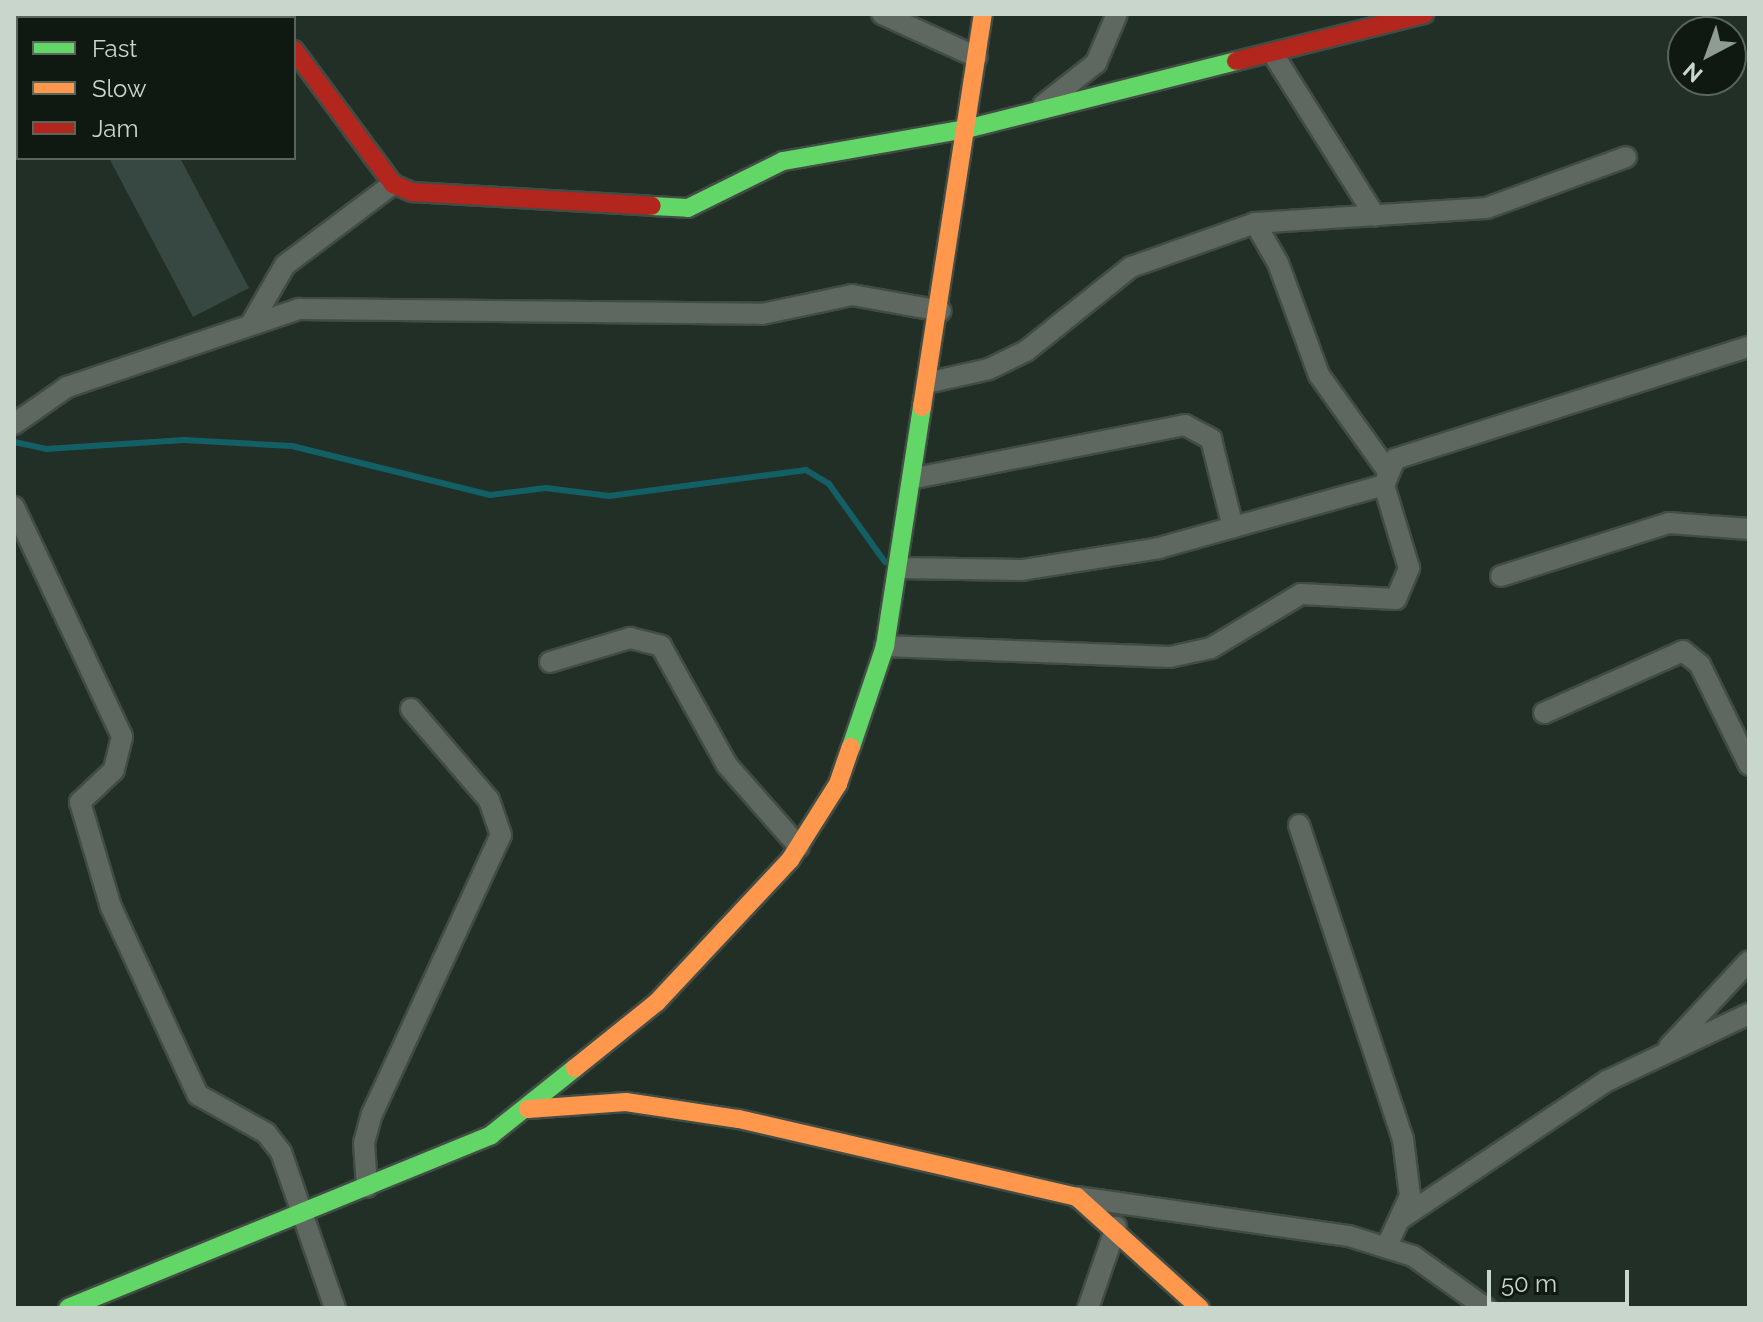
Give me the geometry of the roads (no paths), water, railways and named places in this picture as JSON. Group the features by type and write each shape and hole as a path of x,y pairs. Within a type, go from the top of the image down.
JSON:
{"main road":[{"path":"68,1308 90,1304 491,1135 528,1109 657,1002 799,847 855,744 885,646 931,382 983,14"},
{"path":"296,53 393,184 429,196 688,208 783,161 966,129 1424,14"},
{"path":"528,1109 626,1102 739,1119 1077,1197 1116,1227 1200,1308"}],"street":[{"path":"882,14 977,57"},
{"path":"1033,113 1096,63 1117,14"},
{"path":"1273,54 1375,216"},
{"path":"931,382 1016,356 1131,267 1255,223 1487,208 1626,157"},
{"path":"251,324 285,265 393,184"},
{"path":"885,646 1170,657 1211,648 1301,594 1396,599 1409,568 1386,478 1323,383 1255,223"},
{"path":"14,424 67,387 251,324 328,306 762,314 852,295 941,311"},
{"path":"900,568 1022,570 1159,548 1386,478 1406,453 1749,347"},
{"path":"915,478 1185,425 1211,439 1233,527"},
{"path":"14,507 122,737 114,770 80,802 111,907 198,1095 266,1133 305,1212 335,1308"},
{"path":"1501,576 1669,523 1749,529"},
{"path":"550,662 630,638 661,646 727,765 799,847"},
{"path":"1544,713 1683,651 1700,665 1747,756"},
{"path":"367,1187 364,1143 372,1114 501,835 489,800 411,709"},
{"path":"1299,825 1403,1139 1410,1196 1386,1248"},
{"path":"1661,1056 1749,961"},
{"path":"1402,1218 1595,1089 1749,1014"},
{"path":"1077,1197 1225,1215 1386,1248 1413,1256 1486,1308"},
{"path":"1088,1308 1116,1227"}],"waterway":[{"path":"14,442 46,449 184,440 292,446 490,495 546,488 609,496 806,470 829,484 885,562"}]}
